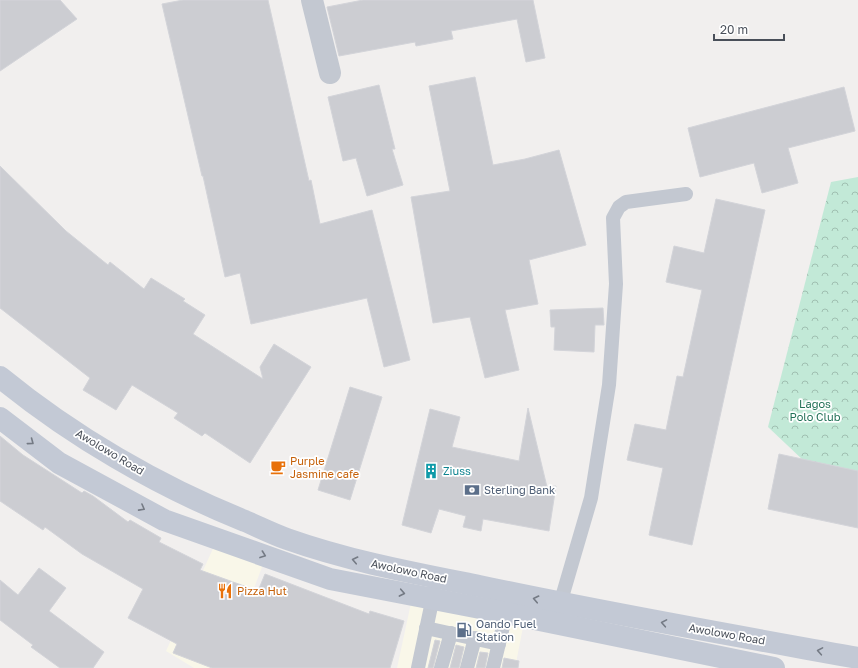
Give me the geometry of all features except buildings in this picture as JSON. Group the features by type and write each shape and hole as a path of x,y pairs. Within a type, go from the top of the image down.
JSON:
{"main road":[{"name":"Awolowo Road","path":"0,377 71,428 122,462 220,511 286,538 346,558 437,578 509,603 774,668"},
{"name":"Awolowo Road","path":"0,418 59,464 164,520 330,579 432,599 560,604 858,658"}],"street":[{"path":"312,0 330,73"}],"lane":[{"path":"560,604 591,498 609,384 616,284 613,218 619,207 626,202 686,194"},
{"path":"418,668 437,578"},
{"path":"493,668 509,603"},
{"path":"426,628 499,644"},
{"path":"441,668 451,633"},
{"path":"467,668 475,638"}],"shaded area":[{"path":"217,540 265,559 224,668 194,668 166,651"},
{"name":"Oando Fuel Station","path":"411,603 524,622 515,668 397,668"}],"green space":[{"name":"Lagos Polo Club","path":"858,177 858,512 768,427 831,182"}],"place":[{"name":"Purple Jasmine cafe","path":"278,467"},
{"name":"Ziuss","path":"431,471"},
{"name":"Sterling Bank","path":"472,490"},
{"name":"Pizza Hut","path":"225,591"},
{"name":"Oando Fuel Station","path":"464,630"}]}
